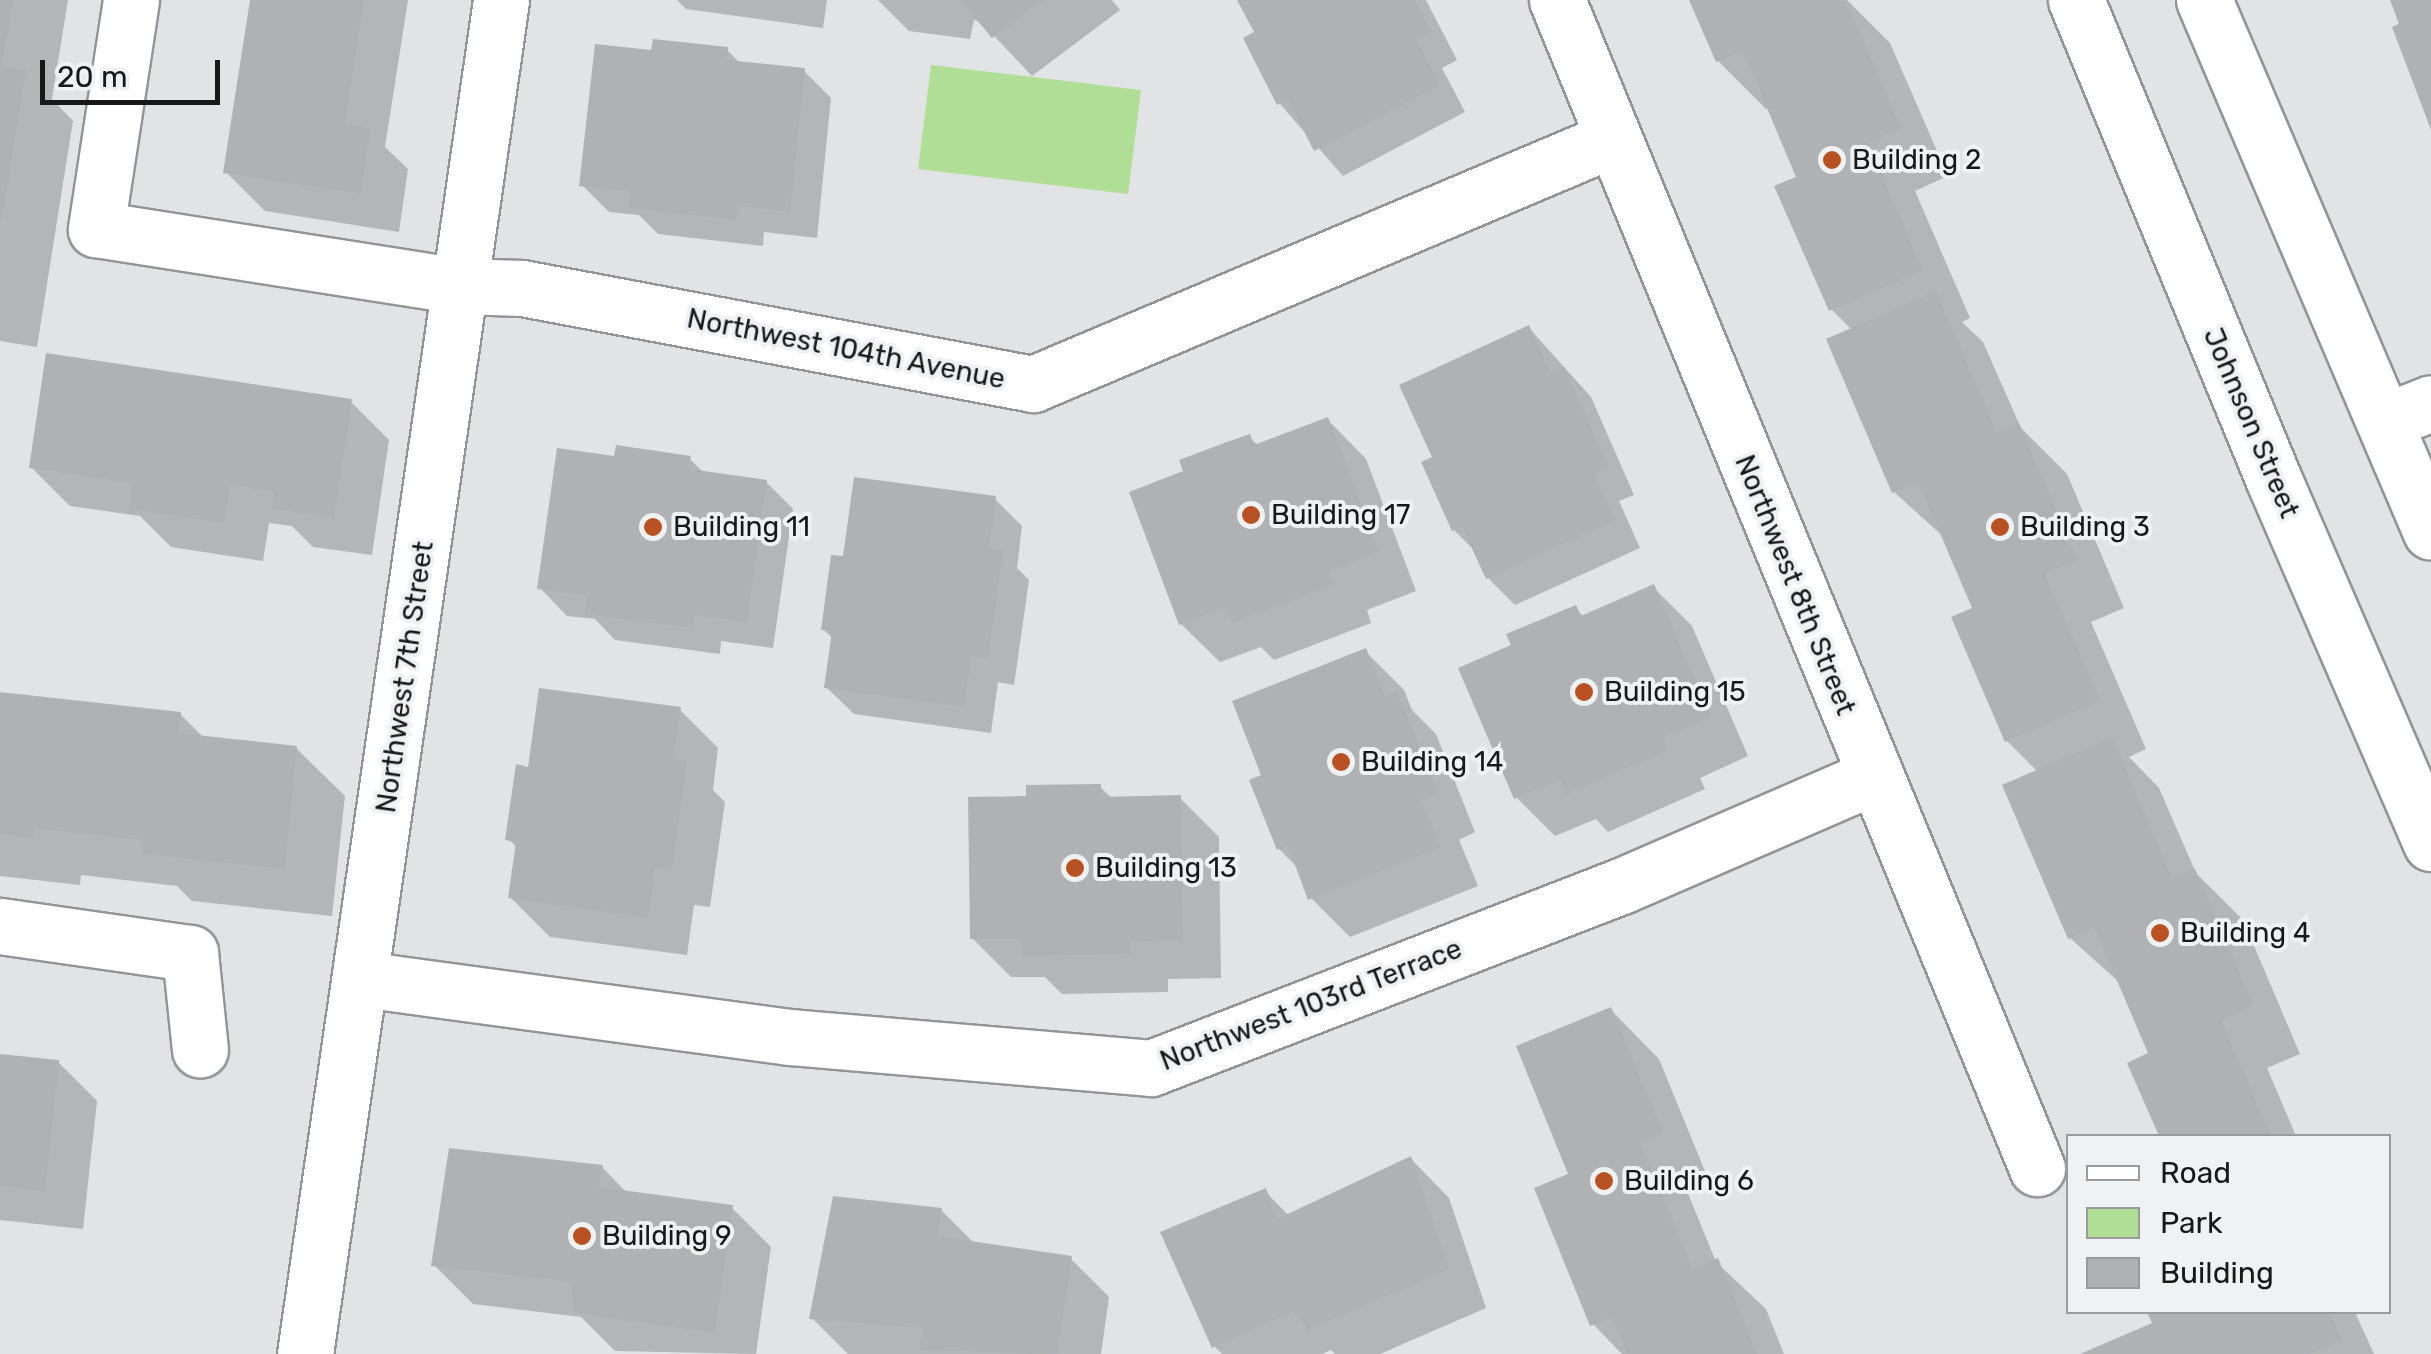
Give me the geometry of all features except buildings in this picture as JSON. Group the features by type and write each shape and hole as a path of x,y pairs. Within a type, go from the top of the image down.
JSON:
{"street":[{"name":"Northwest 104th Avenue","path":"131,0 96,230 460,286 522,288 1033,384 1612,139"},
{"name":"Northwest 7th Street","path":"305,1354 502,0"},
{"name":"Northwest 8th Street","path":"1557,0 2036,1168"},
{"name":"Johnson Street","path":"2076,0 2273,478 2431,843"},
{"path":"2204,0 2408,412 2431,532"},
{"name":"Northwest 103rd Terrace","path":"361,979 790,1037 1151,1068 1620,886 1873,777"},
{"path":"0,926 190,953 200,1050"}],"green space":[{"path":"931,65 1141,90 1128,194 918,169"}],"place":[{"name":"Building 2","path":"1832,160"},
{"name":"Building 17","path":"1251,515"},
{"name":"Building 11","path":"653,527"},
{"name":"Building 3","path":"2000,527"},
{"name":"Building 15","path":"1584,692"},
{"name":"Building 14","path":"1341,762"},
{"name":"Building 13","path":"1075,868"},
{"name":"Building 4","path":"2160,933"},
{"name":"Building 6","path":"1604,1181"},
{"name":"Building 9","path":"582,1236"}]}
